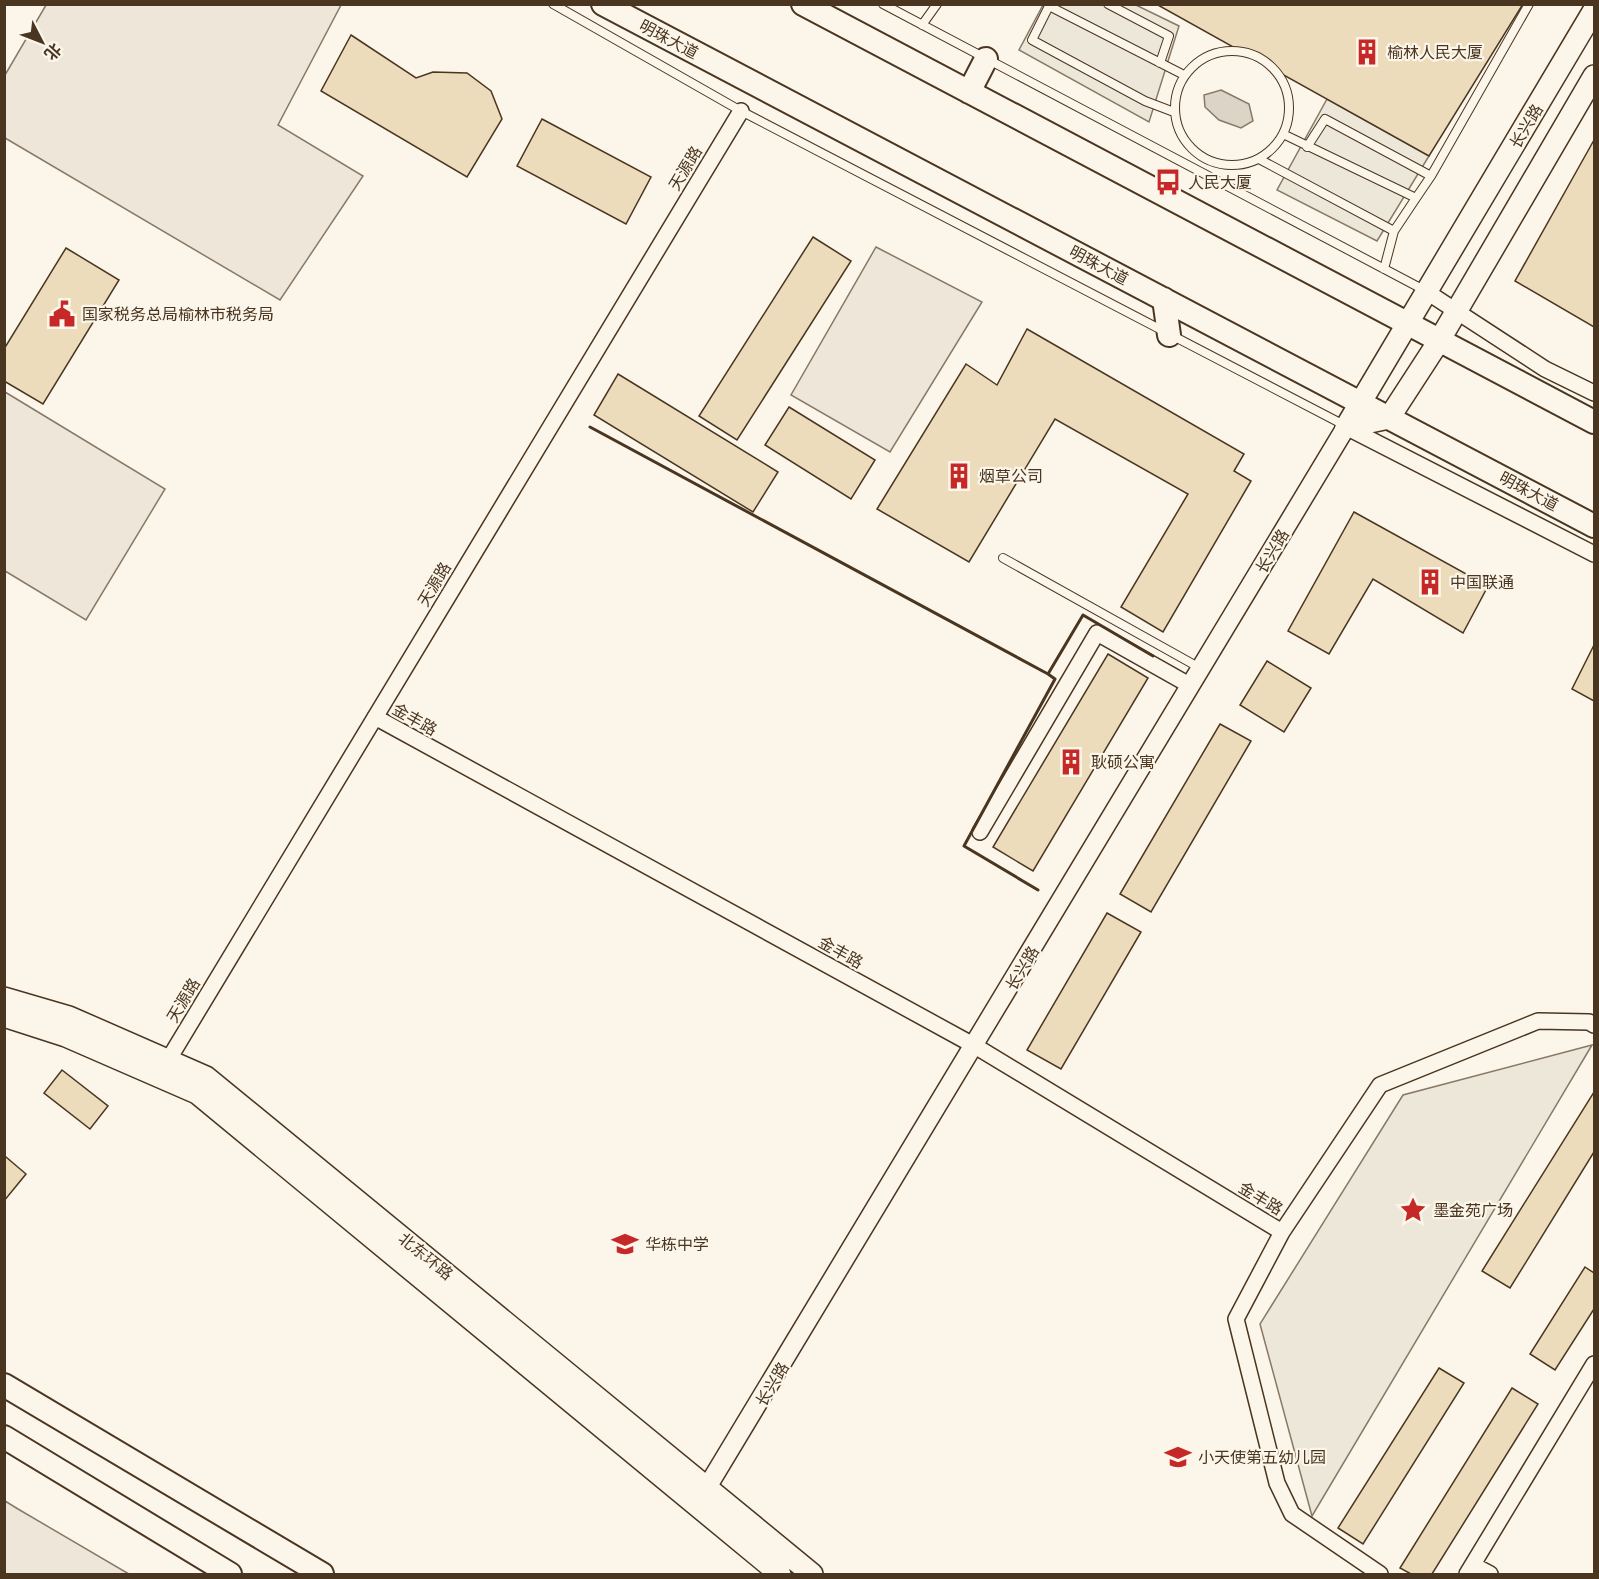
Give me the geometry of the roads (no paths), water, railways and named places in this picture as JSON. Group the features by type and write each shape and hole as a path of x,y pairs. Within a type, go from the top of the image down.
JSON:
{"main road":[{"name":"明珠大道","path":"603,4 1594,526"},
{"path":"803,4 1594,422"},
{"name":"长兴路","path":"1346,427 1594,10"},
{"path":"969,92 986,59"},
{"name":"长兴路","path":"1389,418 1439,341 1455,310 1594,76"},
{"path":"1164,299 1169,335"},
{"path":"1346,427 1389,418"},
{"name":"北东环路","path":"4,998 69,1017 164,1068"},
{"name":"北东环路","path":"4,1016 164,1068 206,1077 701,1498 780,1575"},
{"path":"4,1385 322,1575"},
{"path":"4,1437 230,1575"},
{"name":"北东环路","path":"701,1498 812,1575"}],"street":[{"name":"天源路","path":"164,1068 741,111"},
{"path":"1427,292 1545,369 1594,393"},
{"path":"1346,427 1594,554"},
{"name":"长兴路","path":"701,1498 1346,427"},
{"path":"980,832 1097,633 1101,643 1191,686"},
{"name":"金丰路","path":"375,717 975,1046 1282,1232"},
{"path":"1380,1575 1292,1514 1277,1483 1236,1319 1282,1232 1380,1085 1538,1021 1589,1022 1594,1025"},
{"path":"1490,1575 1470,1570 1594,1364"}],"lane":[{"path":"553,4 741,111 1346,427"},
{"path":"883,4 1427,292"},
{"path":"922,25 937,4"},
{"path":"1107,4 1169,36 1160,63"},
{"path":"1384,269 1394,231 1431,176 1529,4"},
{"path":"1174,112 1145,101 1032,40 1049,5 1184,75"},
{"path":"1243,52 1269,63 1281,77 1288,94 1290,113 1283,134 1274,147 1259,159 1241,165 1222,165 1204,159 1189,147 1178,130 1174,112 1176,93 1184,75 1198,62 1215,53 1243,52"},
{"path":"1307,147 1325,119 1431,176"},
{"path":"1283,134 1416,198"},
{"path":"1259,159 1394,231"},
{"path":"1003,558 1201,669"}],"place":[{"name":"榆林人民大厦","path":"1367,52"},
{"name":"人民大厦","path":"1168,182"},
{"name":"国家税务总局榆林市税务局","path":"62,314"},
{"name":"烟草公司","path":"959,476"},
{"name":"中国联通","path":"1430,582"},
{"name":"耿硕公寓","path":"1071,762"},
{"name":"墨金苑广场","path":"1413,1210"},
{"name":"华栋中学","path":"625,1244"},
{"name":"小天使第五幼儿园","path":"1178,1457"}]}
